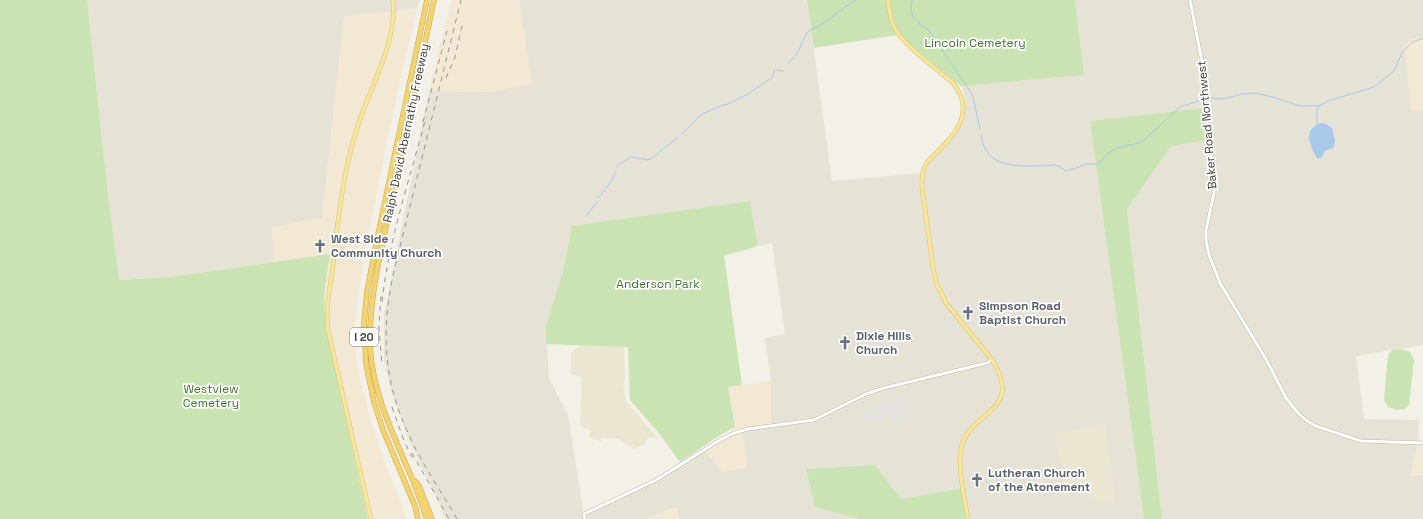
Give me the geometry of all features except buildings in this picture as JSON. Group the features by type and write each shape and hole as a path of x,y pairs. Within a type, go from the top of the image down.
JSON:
{"highway":[{"name":"Ralph David Abernathy Freeway","path":"419,519 416,506 378,416 369,384 364,351 364,324 367,291 427,0"},
{"name":"Ralph David Abernathy Freeway","path":"427,519 412,477 396,443 377,390 371,354 370,327 378,265 434,0"},
{"path":"412,477 419,486 432,519"}],"main road":[{"path":"371,519 328,330 326,307 342,192 348,162 358,125 386,48 393,18 393,0"},
{"path":"888,0 892,20 898,33 907,43 953,83 962,98 963,111 959,126 951,138 927,162 922,171 922,186 923,202 937,285 946,303 992,360 1000,376 1002,388 1000,398 992,410 969,432 962,446 960,454 962,481 968,519"}],"street":[{"name":"Baker Road Northwest","path":"1190,0 1204,67 1207,120 1214,173 1214,193 1206,230 1207,248 1220,283 1267,361 1286,398 1298,413 1307,421 1316,426 1355,439 1423,443"},
{"path":"585,519 584,514 656,480 720,440 734,433 748,429 814,420 866,394 884,388 987,363 992,360"}],"shaded area":[{"path":"87,0 419,0 417,8 344,17 322,218 272,227 274,262 170,277 119,280 108,195"},
{"path":"452,0 519,0 532,84 488,92 429,91"},
{"path":"519,0 807,0 832,181 922,173 925,162 952,137 962,120 965,111 964,93 961,86 1084,75 1075,0 1423,0 1423,37 1414,38 1411,110 1423,110 1423,345 1356,356 1364,419 1419,420 1418,440 1411,475 1423,475 1423,519 1162,519 1127,208 1171,146 1208,140 1206,108 1090,122 1144,519 968,519 966,488 901,499 875,465 806,469 815,507 860,519 679,519 676,507 645,519 588,519 584,516 584,519 445,519 439,502 410,443 392,394 384,359 384,315 429,91 488,92 526,44","holes":["750,201 758,246 772,243 785,334 765,338 771,381 771,427 743,432 705,451 679,468 632,493 584,516 568,415 549,379 546,325 563,271 572,226","1105,423 1098,503 1079,486 1064,488"]},
{"path":"417,8 389,131 364,258 355,321 356,355 361,383 371,421 386,467 403,507 406,519 371,519 324,304 330,254 274,262 272,227 322,218 344,17"},
{"path":"1423,37 1423,110 1411,111 1404,45 1414,38"},
{"path":"582,345 624,347 625,378 623,385 626,401 659,440 653,437 648,438 643,445 634,449 618,439 603,438 598,442 598,440 590,439 590,430 580,424 582,377 571,374 571,352"},
{"path":"771,381 771,427 743,432 747,467 723,473 705,451 721,441 735,427 728,387"},
{"path":"901,400 902,402 905,401 906,407 903,407 904,418 901,418 901,420 895,423 890,416 879,420 875,416 864,422 860,416 886,404"},
{"path":"1105,423 1115,502 1098,503 1079,486 1064,488 1056,433"},
{"path":"1418,440 1423,441 1423,475 1411,476"},
{"path":"676,507 679,519 645,519"}],"green space":[{"name":"Westview Cemetery","path":"0,0 87,0 108,195 119,280 170,277 330,254 324,304 326,329 368,519 0,519"},
{"name":"Lincoln Cemetery","path":"807,0 1075,0 1084,75 961,86 897,35 814,48"},
{"path":"1206,108 1208,140 1171,146 1127,209 1162,519 1144,519 1090,121"},
{"name":"Anderson Park","path":"750,201 758,246 724,256 742,385 728,387 735,427 717,437 680,462 658,432 630,400 628,347 546,344 546,325 563,271 572,226"},
{"path":"1401,349 1410,352 1414,360 1409,405 1405,409 1397,410 1388,407 1384,400 1388,355 1392,350"},
{"path":"875,465 901,499 966,488 968,519 860,519 815,507 806,469"}],"water":[{"path":"1321,123 1332,128 1335,141 1334,147 1325,151 1321,158 1317,158 1309,138 1311,130"}],"waterway":[{"path":"788,64 798,52 806,34 809,31 830,19 856,0"},
{"path":"912,0 911,10 913,17 918,20 920,25 928,29 973,96 980,129"},
{"path":"1210,98 1223,99 1242,94 1254,93 1273,97 1300,106 1319,106 1328,101 1374,87 1394,71 1402,53 1407,47 1413,42 1423,38"},
{"path":"682,134 702,114 746,95 773,77 774,70 783,71"},
{"path":"981,135 986,151 996,160 1003,163 1026,166 1054,165 1059,166 1066,171 1086,164 1098,164 1108,153 1118,148 1138,143 1145,139 1180,107 1204,99"},
{"path":"1317,125 1317,111 1319,106"},
{"path":"617,167 631,157 648,160 678,137"},
{"path":"599,197 611,182 616,171"},
{"path":"586,216 598,201"}],"railway":[{"path":"457,519 420,456 400,415 389,375 386,334 387,314 394,271 461,0"},
{"path":"446,78 455,57 463,22"},
{"path":"423,122 447,31"},
{"path":"382,302 385,278 395,232 426,117"},
{"path":"381,296 379,327 382,366"},
{"path":"392,407 404,441 413,459"},
{"path":"412,453 449,519"}],"place":[{"name":"West Side Community Church","path":"320,246"},
{"name":"Simpson Road Baptist Church","path":"968,313"},
{"name":"Dixie Hills Church","path":"845,343"},
{"name":"Lutheran Church of the Atonement","path":"977,480"}]}
